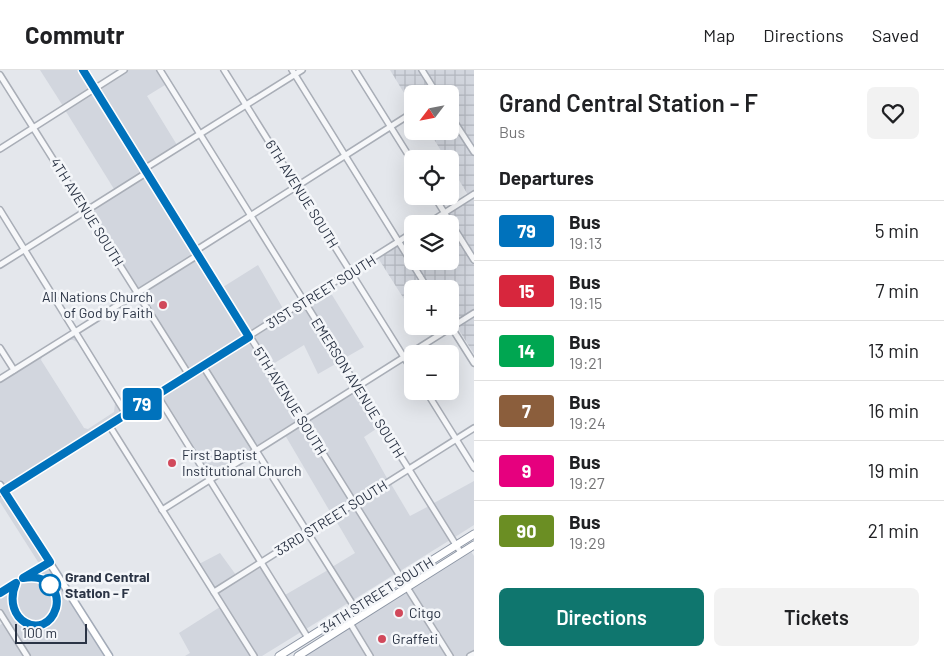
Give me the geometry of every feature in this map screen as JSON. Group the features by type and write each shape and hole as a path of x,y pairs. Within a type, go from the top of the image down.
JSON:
{"highway":[{"name":"34TH STREET SOUTH","path":"279,656 474,534"},
{"name":"34TH STREET SOUTH","path":"298,656 473,547"},
{"path":"291,656 293,652 315,638 318,632"}],"main road":[{"path":"1,490 109,656"}],"street":[{"name":"5TH AVENUE SOUTH","path":"83,70 450,656"},
{"path":"0,149 124,70"},
{"name":"EMERSON AVENUE SOUTH","path":"160,70 461,553"},
{"name":"6TH AVENUE SOUTH","path":"224,70 404,357"},
{"path":"0,265 86,211 293,72 302,70"},
{"path":"355,70 405,150"},
{"path":"422,70 431,85"},
{"path":"293,72 422,280"},
{"name":"4TH AVENUE SOUTH","path":"0,75 189,375"},
{"path":"0,379 76,332 297,186 404,118"},
{"path":"459,129 474,152"},
{"path":"442,215 474,194"},
{"path":"440,205 474,260"},
{"path":"0,210 126,414"},
{"name":"31ST STREET SOUTH","path":"1,490 109,425 404,239"},
{"path":"459,321 474,313"},
{"path":"422,345 437,335"},
{"path":"457,335 474,363"},
{"path":"0,348 14,370"},
{"path":"162,510 404,357"},
{"path":"203,366 355,608"},
{"path":"157,395 308,638"},
{"path":"432,400 474,468"},
{"path":"109,425 254,656"},
{"name":"33RD STREET SOUTH","path":"214,592 474,428"},
{"path":"467,538 473,547"},
{"path":"0,613 2,621 27,656"},
{"path":"350,623 370,656"},
{"path":"470,656 474,654"}],"shaded area":[{"path":"40,70 79,70 91,88 63,106"},
{"path":"128,70 156,70 165,85 147,96 177,145 145,166 98,89"},
{"path":"390,70 419,70 428,85 404,85 404,93"},
{"path":"425,70 474,70 474,147 459,124 459,85 434,85"},
{"path":"94,92 142,172 114,189 65,110"},
{"path":"459,134 474,157 474,191 468,195 459,180 459,150 441,150 434,140 459,140"},
{"path":"145,176 194,254 138,289 89,211"},
{"path":"474,197 474,254 459,230 459,215 449,215 448,213"},
{"path":"459,241 474,265 474,310 459,319 459,280 426,280 420,270 459,270"},
{"path":"398,246 404,255 404,270 413,270 420,280 404,280 404,299 378,258"},
{"path":"199,251 223,287 258,265 285,312 250,334"},
{"path":"196,258 246,337 190,371 141,293"},
{"path":"329,290 364,347 343,359 308,303"},
{"path":"304,306 339,362 318,374 304,345 273,364 306,416 303,418 253,338"},
{"path":"474,316 474,354 459,330 459,326"},
{"path":"75,335 121,411 107,423 5,487 0,480 0,382","holes":["69,340 77,342 115,403 114,412 88,429 84,428 41,360 42,357"]},
{"path":"248,341 299,421 257,447 207,367"},
{"path":"202,370 252,450 210,477 160,396"},
{"path":"356,390 379,427 364,437 388,480 355,500 306,422"},
{"path":"301,425 351,503 332,515 285,435"},
{"path":"474,481 474,525 455,537 434,503"},
{"path":"391,484 410,516 429,506 450,540 400,571 358,504"},
{"path":"3,494 106,656 30,656 0,608 0,592 39,568 40,565 0,502 0,496"},
{"path":"353,507 395,574 353,600 332,567 355,553 335,519"},
{"path":"470,550 474,556 474,651 466,656 454,656 411,588"},
{"path":"220,553 236,575 215,589 199,564"},
{"path":"260,566 301,632 262,656 257,656 218,593"},
{"path":"328,570 348,603 306,629 285,595"},
{"path":"406,591 447,656 374,656 354,624"},
{"path":"220,607 250,656 185,656 190,653 179,633"},
{"path":"3,623 23,656 0,656 0,625"},
{"path":"349,627 367,656 303,656"}],"bus line":[{"name":"79","path":"0,593 16,583 9,594 9,609 17,620 31,626 41,625 49,620 56,608 56,594 47,581 31,577 23,578 50,562 4,491 249,337 83,70"}],"place":[{"name":"All Nations Church of God by Faith","path":"163,305"},
{"name":"First Baptist Institutional Church","path":"172,463"},
{"name":"Grand Central Station - F","path":"50,585"},
{"name":"Citgo","path":"399,613"},
{"name":"Graffeti","path":"382,639"}]}
